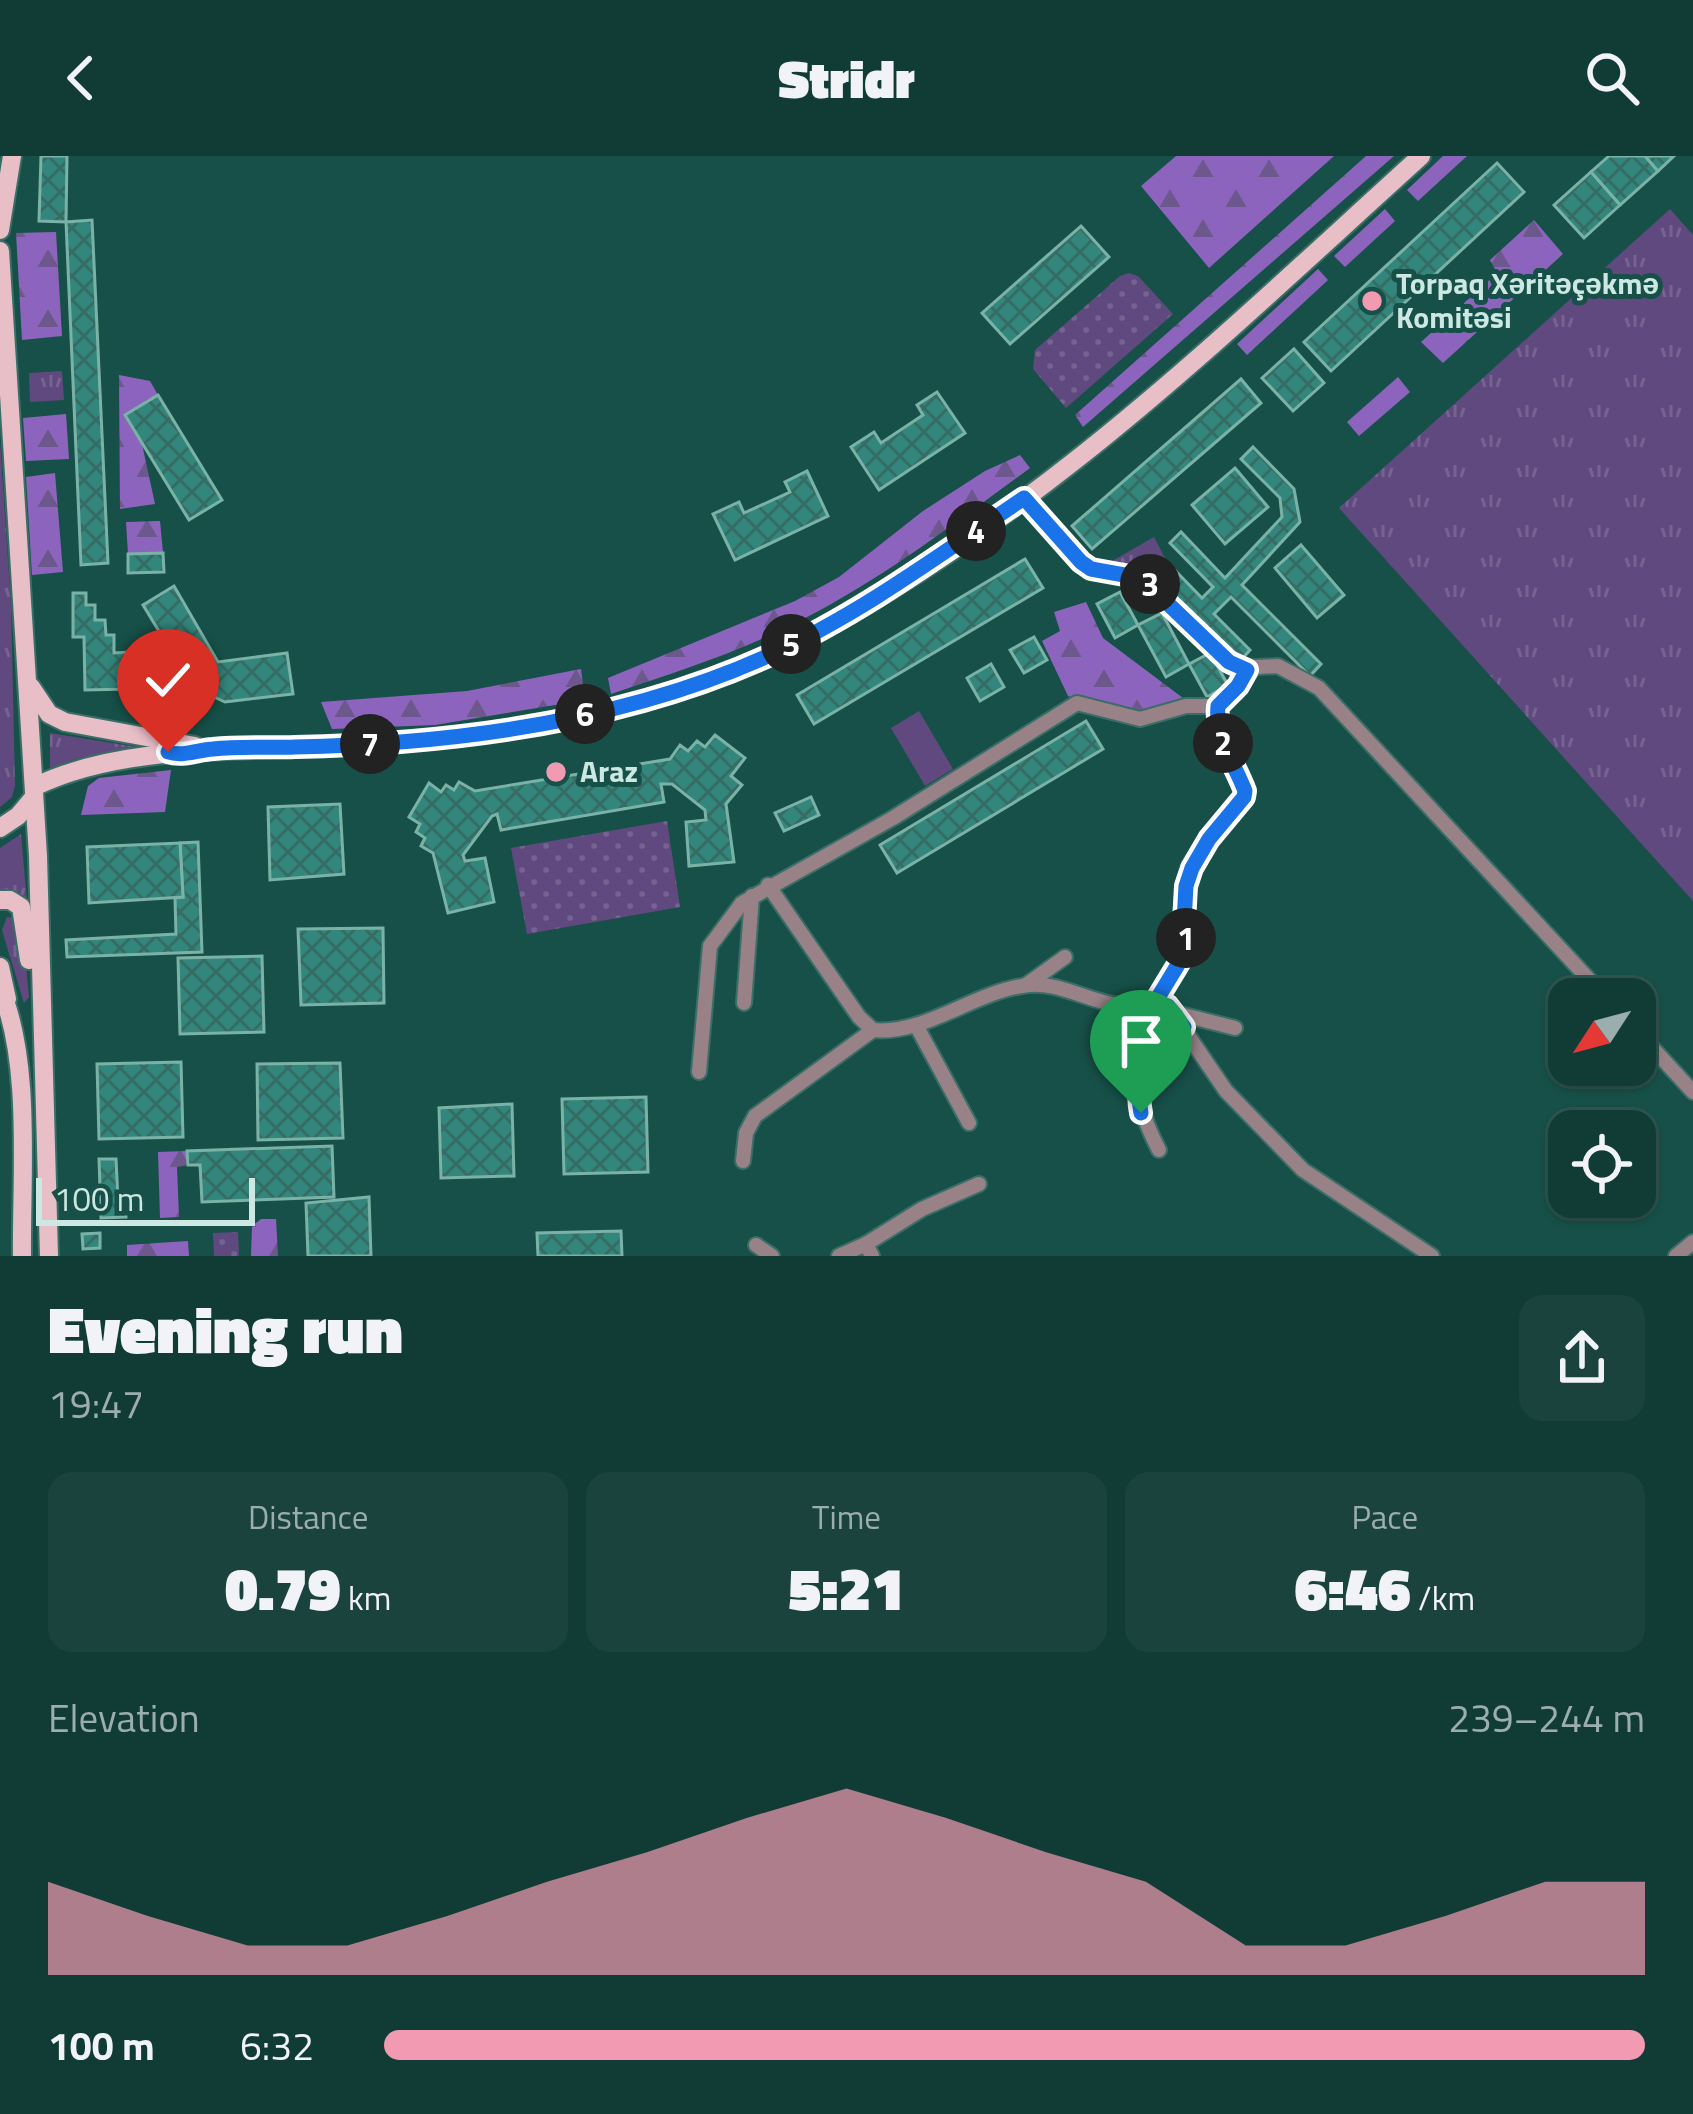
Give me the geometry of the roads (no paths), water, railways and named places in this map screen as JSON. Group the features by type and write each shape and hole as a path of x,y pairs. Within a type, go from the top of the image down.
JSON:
{"main road":[{"path":"0,230 12,156"},
{"path":"28,681 42,707 56,719 176,748 211,749 336,746 473,735 605,710 692,685 768,656 833,622 1024,498 1137,410 1421,156"},
{"path":"0,251 34,792 49,1256"},
{"path":"0,427 14,454"},
{"path":"0,828 18,816 34,792 91,766 176,748"},
{"path":"0,900 17,903 25,919 41,1185 50,1234"},
{"path":"0,967 20,1073 22,1256"},
{"path":"0,988 10,1010"}],"street":[{"path":"1024,498 1081,562 1091,569 1141,578 1229,662 1247,670 1278,666 1319,688 1588,978"},
{"path":"1154,1004 1182,958 1186,886 1192,868 1244,797 1217,730 1218,706 1247,670"},
{"path":"699,1072 710,946 722,926 752,896 892,818 1077,703 1140,719 1186,706 1218,706"},
{"path":"768,885 872,1030 890,1032 916,1025 982,995 1026,985 1054,986 1108,1004 1168,1006 1226,1091 1303,1170 1432,1256"},
{"path":"744,1003 752,896"},
{"path":"1026,985 1065,957"},
{"path":"1180,1020 1234,1028"},
{"path":"1159,1150 1141,1113 1141,1078 1180,1020"},
{"path":"916,1025 969,1123"},
{"path":"743,1161 746,1132 755,1116 872,1030"},
{"path":"1656,1051 1693,1091"},
{"path":"838,1256 869,1250 922,1209 979,1184"},
{"path":"1676,1256 1693,1242"},
{"path":"756,1245 772,1256"}],"place":[{"name":"Torpaq Xəritəçəkmə Komitəsi","path":"1372,301"},
{"name":"Araz","path":"556,772"}]}
